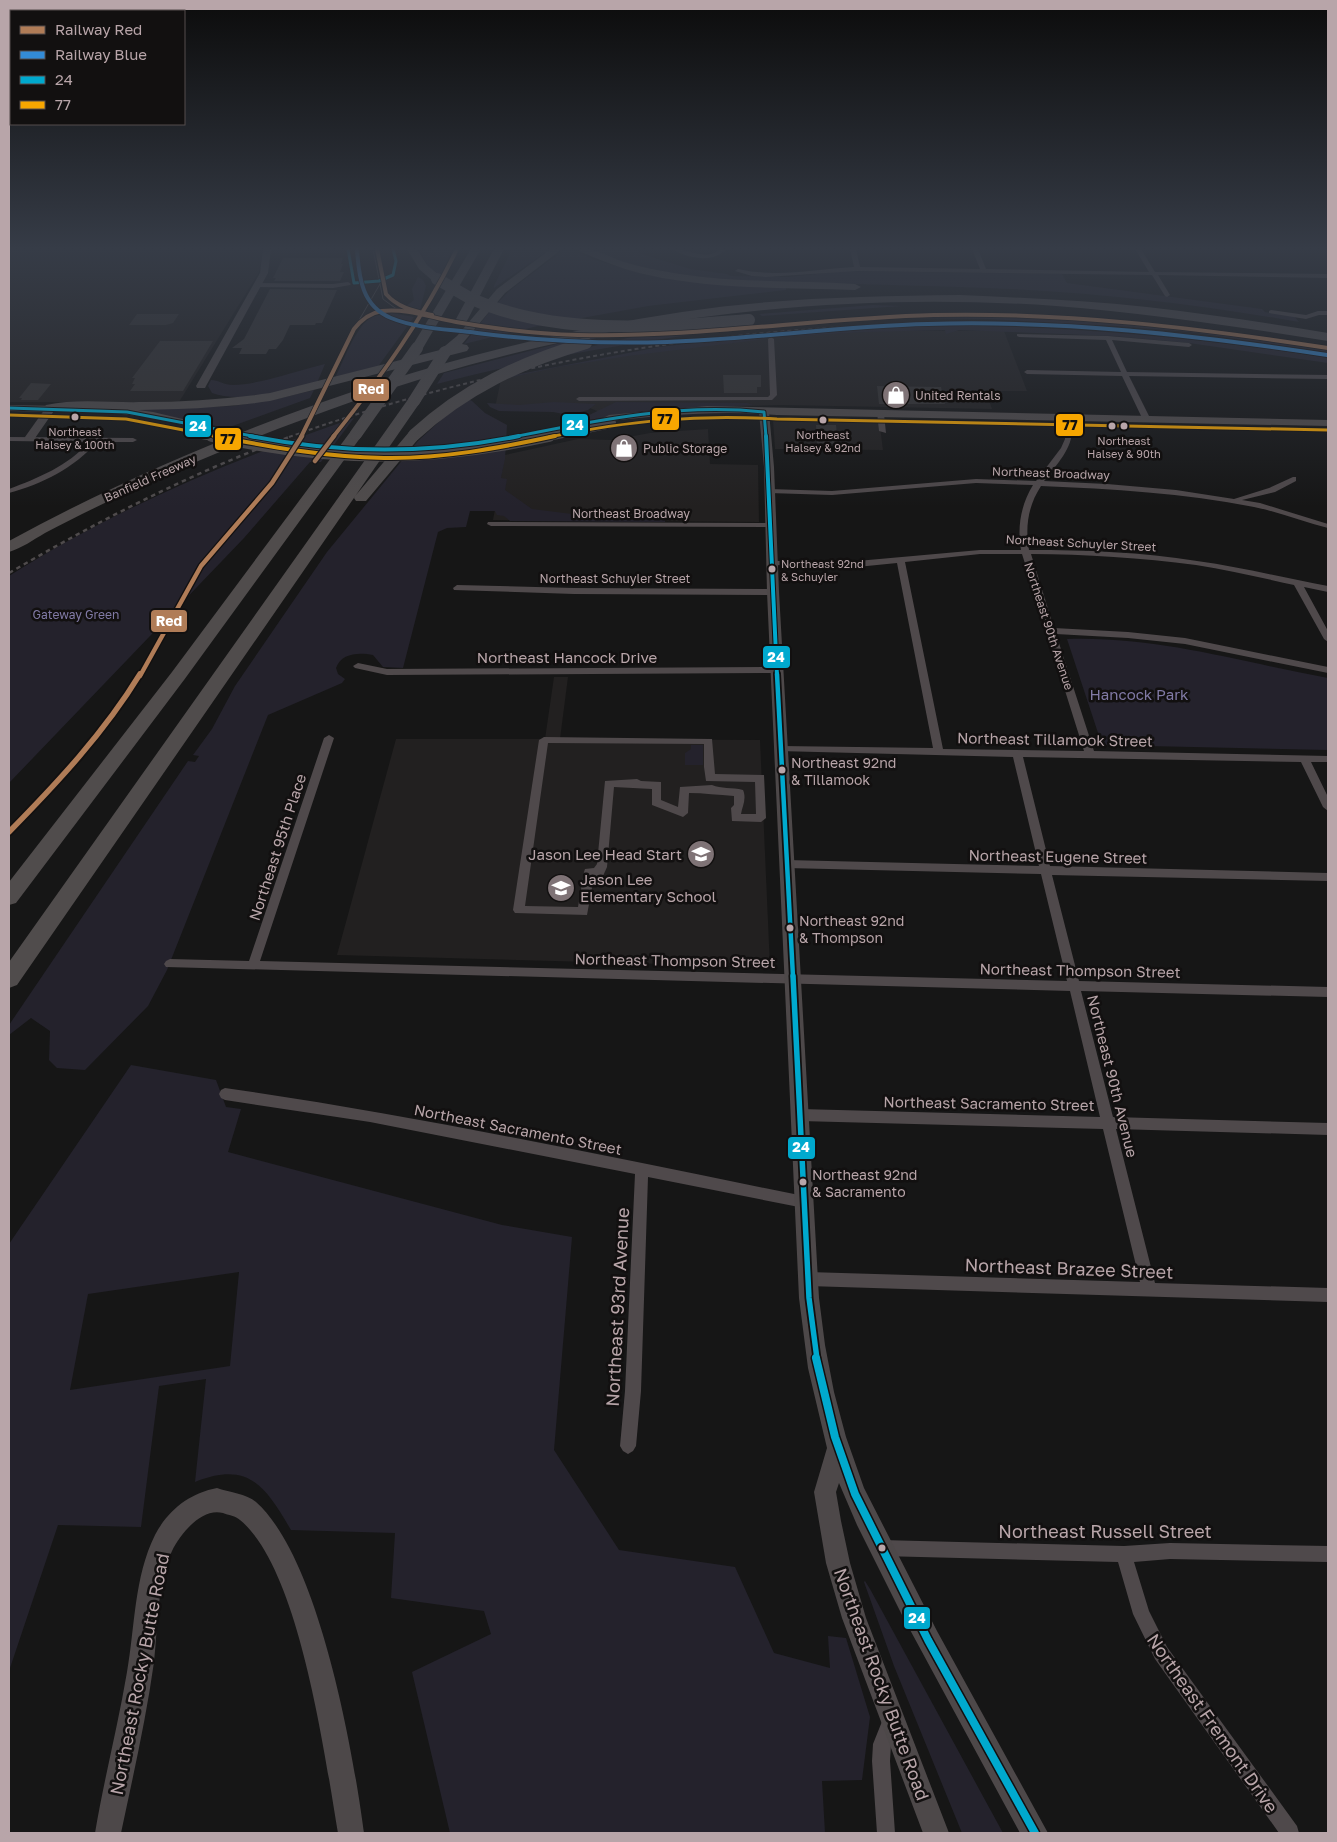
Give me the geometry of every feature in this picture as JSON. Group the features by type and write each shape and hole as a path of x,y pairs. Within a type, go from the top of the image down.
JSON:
{"highway":[{"path":"9,898 172,683 356,434 425,335"},
{"path":"9,978 330,522 399,422 445,352 453,335"},
{"path":"445,352 457,345 465,335"},
{"name":"Banfield Freeway","path":"9,539 118,484 245,429 392,376 495,345 540,335"},
{"name":"Banfield Freeway","path":"9,547 104,498 215,449 322,408 449,367 546,340 572,335"},
{"path":"330,522 354,507 414,435 442,410 484,382 550,354 622,335"},
{"path":"1304,335 1328,338"},
{"name":"Banfield Freeway","path":"1310,335 1328,338"},
{"path":"49,411 65,406 205,405 270,397 466,347 495,345"},
{"path":"201,386 208,395 218,398 270,397"}],"main road":[{"path":"9,408 113,417 308,453 400,456 501,446 610,421"},
{"path":"9,414 49,411 127,412 295,446 401,451 499,441 610,421 678,415 764,412 1328,423"}],"street":[{"path":"201,386 231,335"},
{"path":"1019,335 1108,338 1189,345"},
{"path":"1108,338 1147,420"},
{"path":"579,399 764,400 773,398 771,339"},
{"path":"1027,372 1328,377"},
{"path":"764,400 769,467 772,592 810,1322 816,1361 838,1447 862,1513 914,1614 1035,1833"},
{"path":"29,439 49,411"},
{"path":"880,414 883,431"},
{"name":"Northeast 90th Avenue","path":"1067,418 1070,429 1067,442 1029,501 1024,520 1025,551 1090,754"},
{"path":"9,439 132,440"},
{"path":"9,491 35,481 72,462 89,449 96,440"},
{"path":"1232,500 1264,493 1293,479"},
{"name":"Northeast Broadway","path":"769,491 832,493 955,482 1040,482 1153,490 1232,500 1257,505 1328,526"},
{"name":"Northeast Broadway","path":"491,524 771,525"},
{"name":"Northeast Schuyler Street","path":"771,563 856,564 960,554 1025,551 1091,553 1169,560 1224,568 1328,589"},
{"path":"901,561 939,752"},
{"path":"1298,584 1328,639"},
{"name":"Northeast Schuyler Street","path":"457,588 574,591 772,592"},
{"path":"1051,631 1118,634 1184,641 1328,670"},
{"name":"Northeast Hancock Drive","path":"358,666 387,672 777,670"},
{"name":"Northeast 95th Place","path":"253,966 329,738"},
{"path":"544,740 709,741 710,778 760,778 761,818 736,818 736,808 739,808 740,805 740,793 736,792 712,791 712,789 684,790 683,812 656,802 657,785 637,785 637,783 609,784 602,867 599,867 599,873 588,872 583,912 519,910 544,740"},
{"name":"Northeast Tillamook Street","path":"781,749 1328,759"},
{"name":"Northeast 90th Avenue","path":"1017,753 1149,1289"},
{"path":"1305,758 1328,807"},
{"name":"Northeast Eugene Street","path":"786,864 1328,877"},
{"name":"Northeast Thompson Street","path":"170,964 1328,992"},
{"name":"Northeast Sacramento Street","path":"225,1094 400,1122 804,1202"},
{"name":"Northeast Sacramento Street","path":"800,1114 1328,1128"},
{"name":"Northeast 93rd Avenue","path":"628,1446 634,1391 642,1170"},
{"name":"Northeast Brazee Street","path":"808,1279 1328,1295"},
{"name":"Northeast Rocky Butte Road","path":"838,1447 825,1492 832,1540 854,1618 936,1833"},
{"name":"Northeast Rocky Butte Road","path":"108,1833 136,1692 154,1574 162,1546 173,1528 190,1512 214,1500 222,1500 232,1501 253,1513 289,1572 299,1597 319,1666 350,1833"},
{"name":"Northeast Russell Street","path":"881,1548 1124,1554 1170,1551 1328,1554"},
{"name":"Northeast Fremont Drive","path":"1124,1554 1141,1614 1161,1653 1290,1833"},
{"path":"886,1833 881,1761 882,1744 892,1719"}],"shaded area":[{"path":"9,335 220,335 179,402 9,402"},
{"path":"812,335 1006,335 1027,391 986,391 992,409 781,405 656,409 609,416 590,408 495,408 501,379 627,355 759,338"},
{"path":"778,417 879,419 883,450 775,449 773,419"},
{"path":"708,429 710,464 758,465 759,522 493,520 505,455 578,439 612,440 650,433"},
{"name":"Jason Lee Elementary School","path":"554,677 568,677 560,739 760,740 770,967 337,955 396,739 545,739"}],"green space":[{"path":"356,335 401,335 377,368 335,378"},
{"path":"471,335 501,335 464,344"},
{"path":"690,335 563,356 437,384 444,373 584,337 600,337 578,343 585,348 632,337"},
{"path":"780,335 816,335 781,337"},
{"path":"1087,335 1145,335 1220,343 1328,358 1328,363 1189,343"},
{"path":"1210,335 1229,335 1283,342 1328,350 1328,352"},
{"path":"766,336 766,339 628,356 559,367 503,379 504,377 659,347"},
{"path":"325,364 317,383 279,392 236,397 223,396 212,393 208,386 211,380 230,385 243,384 266,380"},
{"path":"314,390 310,398 227,428 129,409 233,406"},
{"path":"468,399 485,413 507,425 505,459 501,478 507,479 505,490 532,509 572,514 659,515 665,518 665,522 510,521 504,516 497,515 495,511 470,511 466,527 447,528 438,532 403,668 383,667 373,655 351,655 342,659 336,668 338,674 345,679 342,683 268,715 167,970 148,1006 85,1070 57,1068 49,1060 50,1031 31,1018 9,1035 9,1025 188,761 195,762 199,756 193,755 212,729 235,686 327,552 418,441"},
{"path":"554,402 596,404 588,410 569,415 553,412 499,411 490,407 487,403 519,405"},
{"path":"616,402 747,403 753,405 642,411 583,421 581,419"},
{"name":"Gateway Green","path":"354,418 321,462 310,462 244,538 9,783 9,576 91,528 177,487 265,450"},
{"name":"Hancock Park","path":"1067,639 1100,639 1166,646 1328,678 1328,750 1102,745"},
{"path":"691,745 703,745 703,765 685,765 685,753 691,749"},
{"path":"131,1065 216,1080 226,1107 241,1109 228,1152 502,1225 572,1237 554,1450 619,1550 735,1567 774,1653 830,1668 828,1636 846,1638 870,1717 862,1780 822,1781 825,1833 450,1833 412,1672 491,1634 484,1611 391,1598 395,1533 291,1530 264,1491 254,1482 243,1476 230,1474 214,1476 195,1482 206,1379 159,1386 141,1527 58,1525 9,1671 9,1244","holes":["239,1272 230,1366 70,1390 88,1294"]},
{"path":"865,1581 1003,1833 962,1833 894,1666"}],"building":[{"path":"246,335 285,335 276,349 269,349 266,354 239,354 242,348 232,348 244,339"},
{"path":"160,341 213,341 183,391 130,391 135,384 132,384 135,378 132,378"},
{"path":"723,375 761,375 761,387 757,387 757,393 724,393"},
{"path":"31,383 51,384 38,400 21,400 22,398 19,398"},
{"name":"United Rentals","path":"877,386 941,387 945,404 879,404"},
{"path":"816,425 836,425 838,444 817,443"}],"railway":[{"path":"289,437 372,409 456,386 541,366 627,350 746,335"},
{"path":"1163,335 1328,355"},
{"path":"9,573 112,516 183,481 292,436"}],"rail line":[{"name":"Red","path":"9,832 74,763 104,727 132,688 201,566 272,483 292,454 351,335"},
{"name":"Red","path":"315,461 374,385 410,335"},
{"name":"Blue","path":"496,335 615,343 667,342 766,335"},
{"name":"Red","path":"578,335 625,335"},
{"name":"Blue","path":"1180,335 1327,355"},
{"name":"Red","path":"1237,335 1328,348"}],"transit line":[{"name":"24","path":"9,408 127,412 295,445 385,451 481,444 609,418 659,412 727,408 764,412"},
{"name":"24","path":"764,412 769,467 773,592 809,1298 814,1345 823,1392 835,1437 855,1494 928,1640 1035,1833"},
{"name":"77","path":"9,415 126,419 294,452 385,458 482,451 610,425 660,419 727,416 777,419 1328,430"}],"place":[{"name":"United Rentals","path":"896,395"},
{"name":"Northeast Halsey & 100th","path":"75,417"},
{"name":"Northeast Halsey & 92nd","path":"823,420"},
{"name":"Northeast Halsey & 90th","path":"1124,426"},
{"name":"Public Storage","path":"624,448"},
{"name":"Northeast 92nd & Schuyler","path":"772,569"},
{"name":"Northeast 92nd & Tillamook","path":"782,770"},
{"name":"Jason Lee Head Start","path":"701,854"},
{"name":"Jason Lee Elementary School","path":"561,888"},
{"name":"Northeast 92nd & Thompson","path":"790,928"},
{"name":"Northeast 92nd & Sacramento","path":"803,1182"}]}
